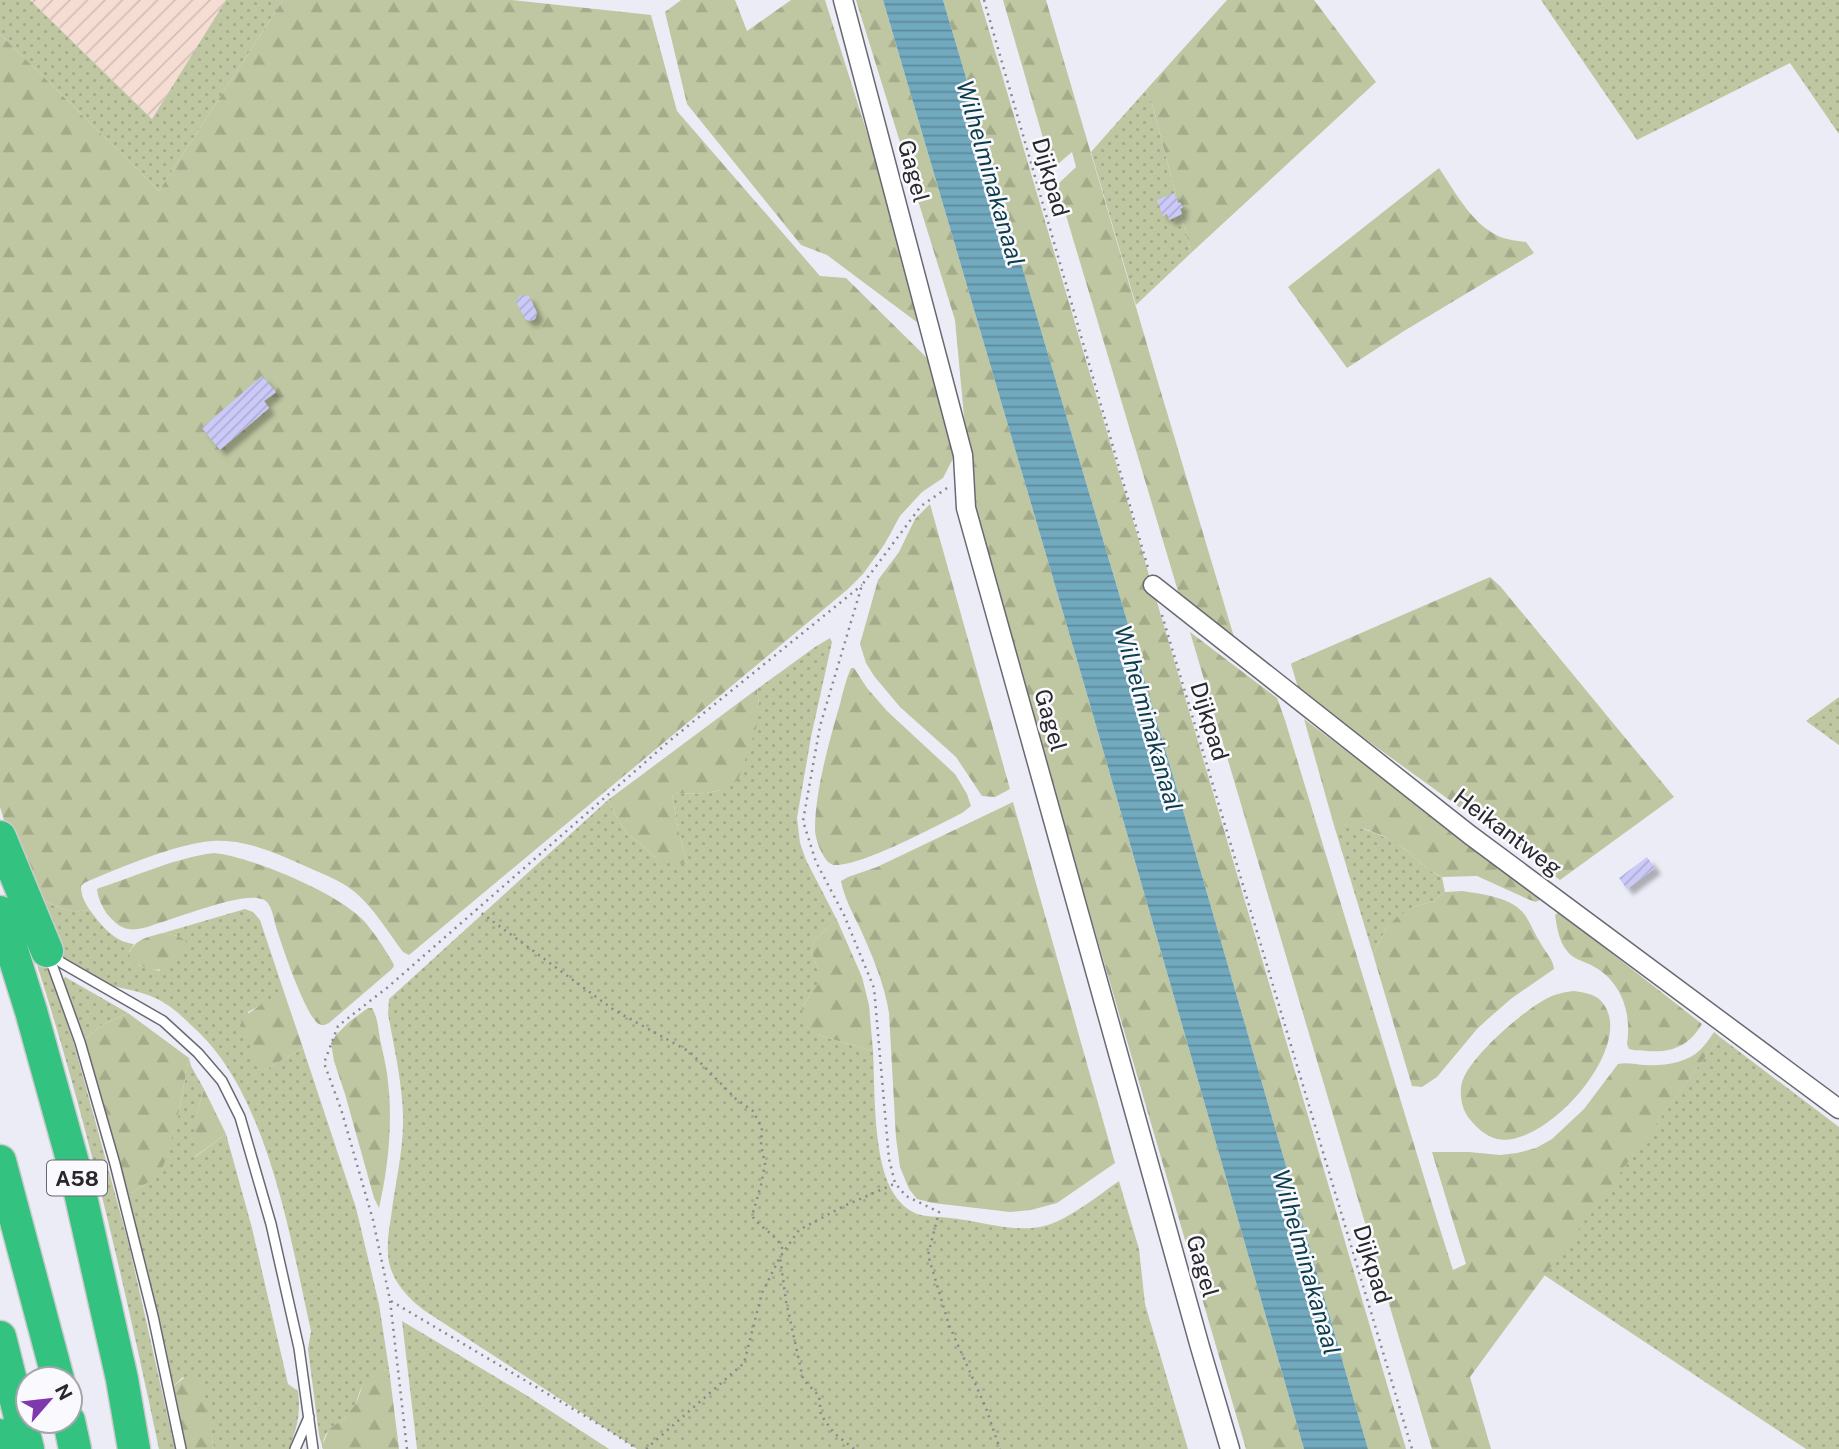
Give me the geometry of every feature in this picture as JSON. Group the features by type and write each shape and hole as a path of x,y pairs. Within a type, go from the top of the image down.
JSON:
{"highway":[{"name":"A58","path":"0,837 47,951"},
{"name":"A58","path":"0,912 31,1011 75,1170 122,1379 134,1449"},
{"path":"0,1161 54,1365"},
{"path":"0,1337 29,1449"},
{"path":"0,1435 4,1449"}],"street":[{"name":"Gagel","path":"843,0 963,455 966,508 1230,1449"},
{"name":"Heikantweg","path":"1153,585 1470,835 1839,1109"}],"lane":[{"path":"47,951 61,963 163,1021 198,1053 222,1082 240,1117 271,1224 299,1348 313,1449"},
{"name":"A58","path":"47,951 80,1042 115,1164 153,1316 181,1449"},
{"path":"295,1449 309,1415"}],"path":[{"name":"Dijkpad","path":"984,0 1153,585 1412,1449"},
{"path":"407,1449 390,1300 373,1220 341,1109 324,1063 338,1026 388,987 673,738 862,586 921,506 963,477"},
{"path":"862,586 820,726 803,821 816,862 844,915 874,988 889,1159 895,1183 906,1196 939,1212 928,1255 950,1325 986,1408 1000,1449"},
{"path":"476,909 614,1010 690,1052 736,1099 752,1111 762,1128 761,1145 765,1164 752,1216 757,1224 781,1244 783,1252"},
{"path":"646,1449 744,1363 762,1293 780,1256 799,1230 895,1183"},
{"path":"780,1256 786,1301 803,1379 818,1396 821,1415 834,1433 854,1449"},
{"path":"390,1300 637,1449"}],"shaded area":[{"path":"30,0 226,0 152,119"}],"green space":[{"path":"0,0 30,0 152,119 226,0 283,0 159,191 0,34"},
{"path":"283,0 512,0 651,15 677,111 820,276 846,278 926,357 936,370 958,449 943,478 922,492 900,516 884,545 863,574 848,589 409,955 403,952 381,921 347,886 277,854 238,842 197,843 147,858 84,883 81,886 82,892 89,909 66,910 27,892 0,807 0,34 159,191"},
{"path":"681,0 735,0 747,31 791,0 825,0 926,329 827,255 801,245 687,104 665,12"},
{"path":"856,0 883,0 1082,677 1304,1449 1246,1449 973,513 955,320"},
{"path":"943,0 980,0 1406,1449 1368,1449 1176,786"},
{"path":"1003,0 1046,0 1237,647 1183,608 1057,185 1076,167 1072,152 1052,169"},
{"path":"1227,0 1314,0 1376,82 1191,253 1152,103 1146,90"},
{"path":"1541,0 1839,0 1839,134 1790,63 1637,140"},
{"path":"1146,90 1152,103 1191,253 1136,305 1091,152"},
{"path":"1439,168 1474,218 1492,233 1526,242 1534,253 1347,368 1288,287"},
{"path":"930,504 1010,789 995,797 982,796 956,757 900,707 874,676 866,663 860,644 878,580 899,552 915,519"},
{"path":"1490,577 1674,797 1560,880 1299,691 1291,664"},
{"path":"1190,632 1277,698 1453,1270 1466,1264 1432,1152 1500,1155 1536,1148 1552,1139 1584,1109 1618,1064 1674,1063 1695,1054 1714,1032 1720,1037 1470,1377 1491,1449 1432,1449"},
{"path":"830,638 832,642 797,818 800,843 806,860 837,920 815,939 811,951 818,970 818,984 802,1007 818,1035 873,1051 876,1122 881,1159 893,1192 903,1205 913,1212 1003,1227 1030,1228 1056,1222 1119,1181 1139,1249 1145,1304 1188,1449 637,1449 425,1311 406,1294 395,1279 389,1263 388,1240 401,1154 403,1115 388,1014 389,999 608,800 627,834 657,859 687,864 672,794 721,790 759,705 757,689"},
{"path":"851,668 854,668 887,711 955,774 971,806 917,836 879,853 846,864 834,865 830,864 818,845 816,815 827,750"},
{"path":"757,689 759,705 756,729 738,780 721,790 707,793 672,794 687,864 657,859 627,834 608,800"},
{"path":"1839,697 1839,745 1806,721"},
{"path":"1304,719 1543,898 1536,902 1530,900 1477,876 1442,877 1383,836 1333,822"},
{"path":"1013,802 1115,1163 1057,1203 1010,1212 933,1203 917,1199 909,1189 900,1167 896,1138 887,1002 877,969 846,899 841,881 877,867"},
{"path":"1333,822 1362,828 1389,839 1442,877 1445,892 1434,901 1413,907 1387,927 1373,954"},
{"path":"214,853 272,869 336,900 365,922 394,966 329,1023 322,1025 307,1009 283,948 272,910 265,900 236,900 140,929 122,927 107,914 100,902 99,888 170,863"},
{"path":"1462,891 1496,897 1519,909 1551,959 1554,969 1512,998 1477,1029 1437,1077 1422,1087 1412,1086 1373,954 1387,927 1398,916 1413,907 1434,901 1445,892"},
{"path":"27,892 66,910 89,909 114,936 134,944 129,952 138,965 159,971 178,936 163,933 245,909 253,912 260,920 284,992 248,1012 265,1070 303,1048 356,1208 379,1304 389,1369 364,1383 353,1409 328,1431 323,1449 308,1349 311,1331 294,1254 272,1169 258,1128 240,1089 219,1055 170,1007 149,995 98,981 59,954 48,938"},
{"path":"22,912 48,967 75,1047 129,1245 175,1449 159,1449 98,1179 62,1046 20,914"},
{"path":"1559,912 1702,1024 1697,1032 1685,1043 1664,1051 1629,1049 1626,1009 1617,988 1601,971 1572,956 1564,947 1555,915"},
{"path":"837,920 862,977 869,1005 873,1051 818,1035 808,1027 803,1018 802,1007 818,984 818,970 811,951 815,939"},
{"path":"163,933 186,941 187,949 162,969 150,969 132,961 128,955 138,942"},
{"path":"65,977 128,1013 102,1025 84,1040 62,981"},
{"path":"1574,991 1599,999 1609,1017 1609,1039 1599,1064 1583,1088 1563,1110 1540,1127 1518,1138 1493,1138 1478,1128 1466,1113 1461,1092 1464,1077 1488,1046 1523,1014 1552,996"},
{"path":"284,992 303,1048 265,1070 257,1063 241,1024 242,1018"},
{"path":"372,1008 377,1019 387,1071 390,1114 389,1146 379,1208 334,1061 331,1043 349,1022"},
{"path":"128,1013 189,1058 178,1116 161,1171 127,1196 84,1040 102,1025"},
{"path":"1720,1037 1839,1127 1839,1449 1806,1449 1544,1275"},
{"path":"189,1058 204,1089 198,1109 195,1157 226,1134 252,1228 288,1384 298,1391 298,1421 289,1449 214,1449 204,1398 183,1377 172,1387 127,1196 147,1183 178,1116"},
{"path":"204,1089 226,1134 193,1158 198,1109"},
{"path":"402,1321 526,1395 609,1449 417,1449"},
{"path":"389,1369 399,1449 323,1449 329,1429 345,1418 356,1404 367,1378"},
{"path":"188,1375 197,1380 204,1395 214,1449 186,1449 172,1387"}],"water":[{"name":"Wilhelminakanaal","path":"883,0 943,0 1176,786 1368,1449 1304,1449 1082,677"}],"building":[{"path":"1174,193 1183,207 1180,209 1182,214 1169,220 1167,214 1163,216 1157,200"},
{"path":"522,295 529,296 537,313 535,319 525,319 516,302"},
{"path":"262,376 276,392 264,401 269,408 220,450 202,428"},
{"path":"1647,857 1655,868 1627,889 1619,878"}]}
